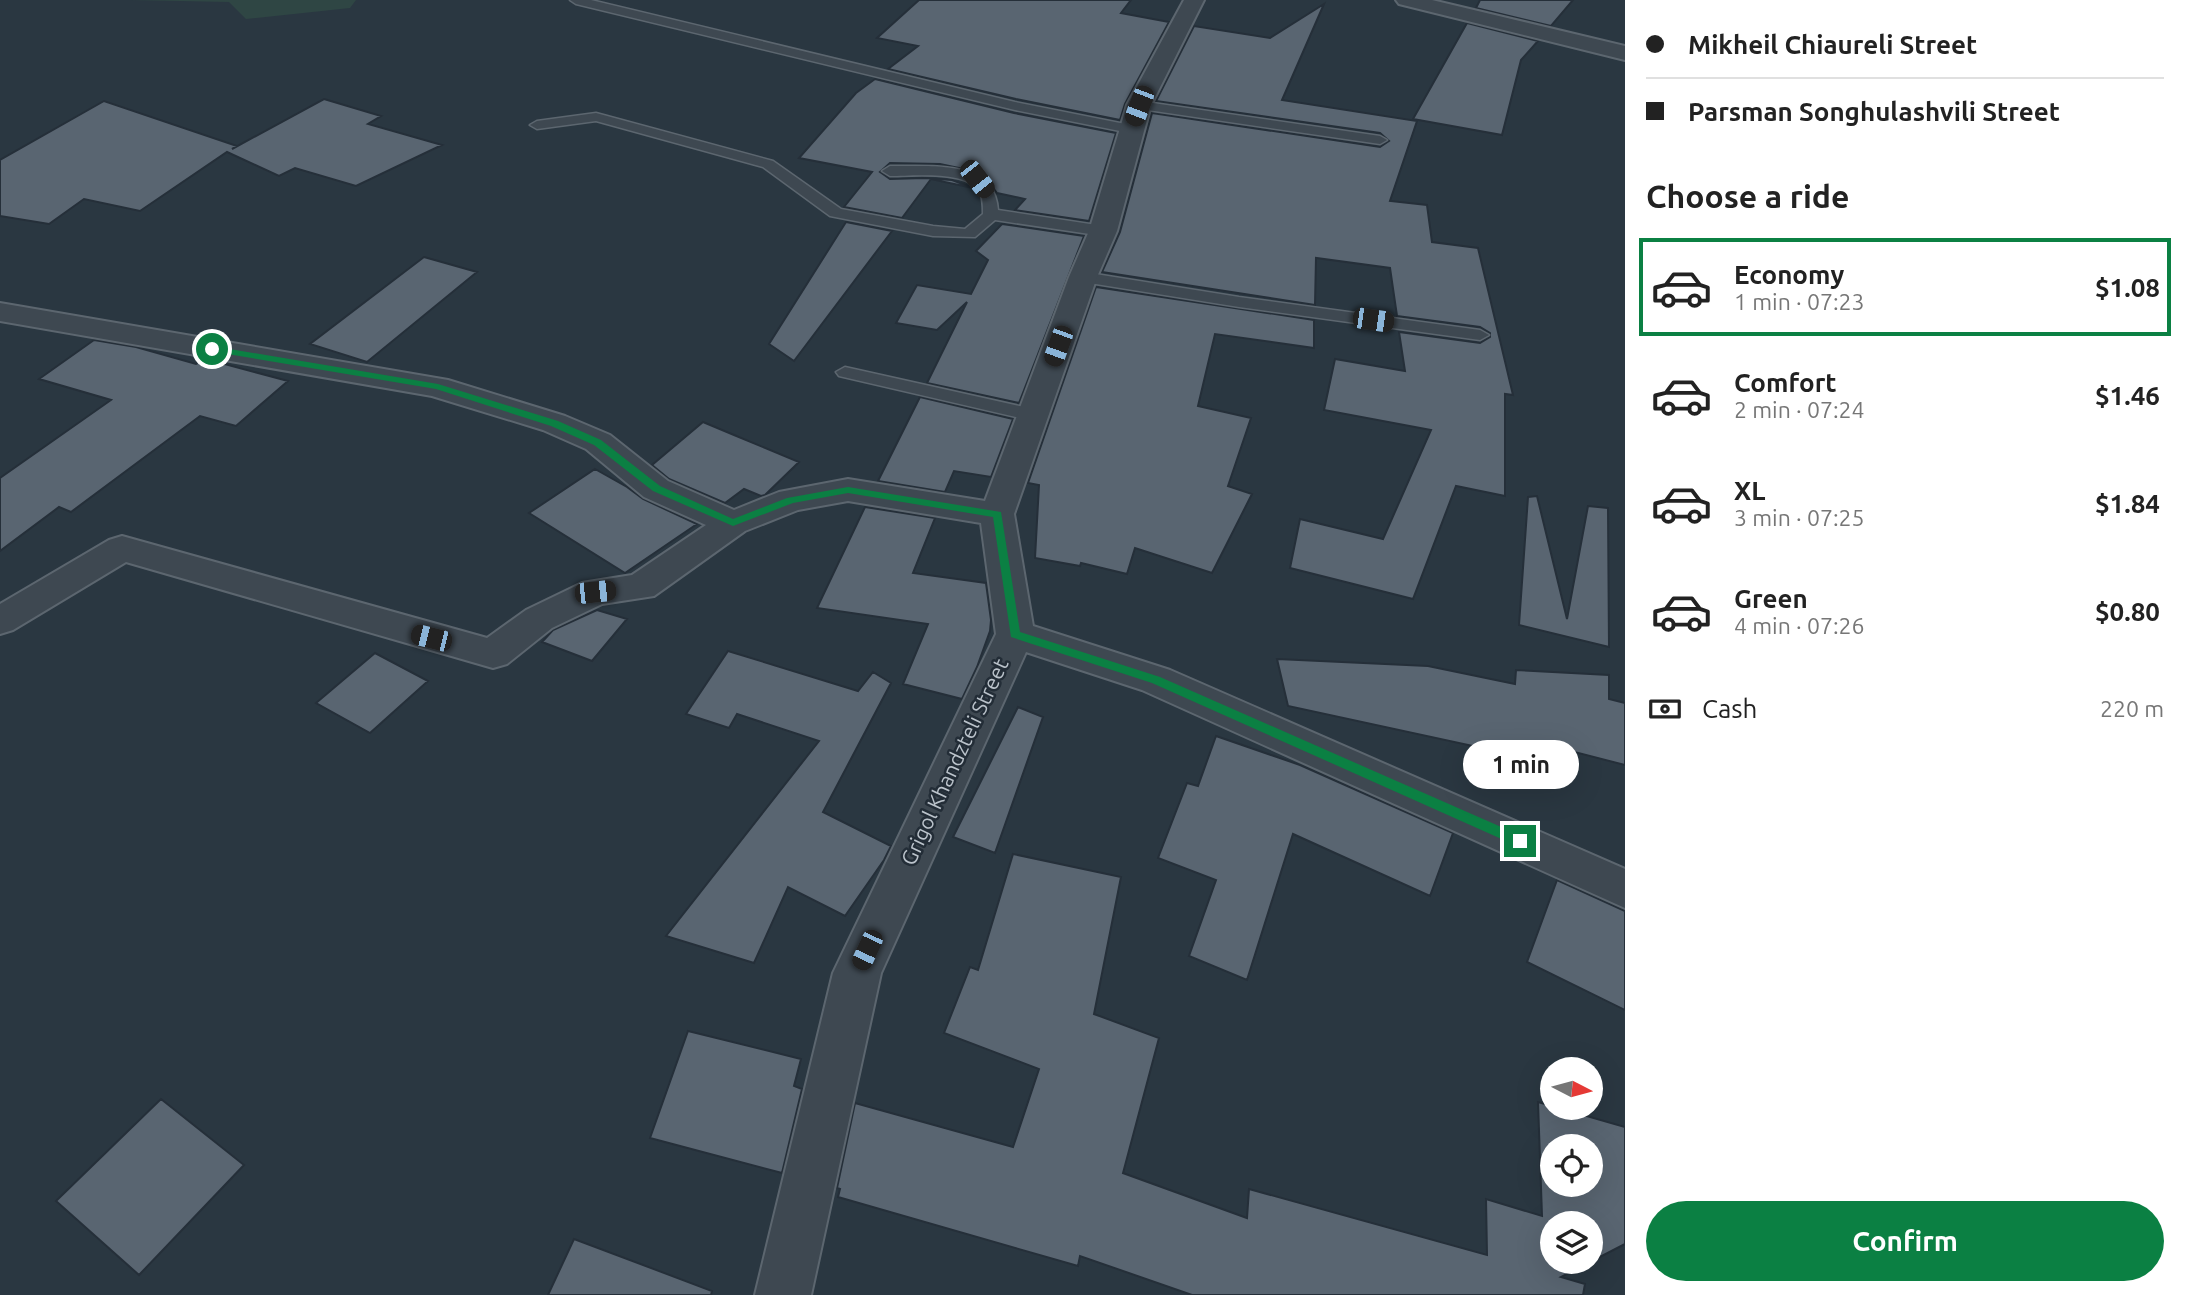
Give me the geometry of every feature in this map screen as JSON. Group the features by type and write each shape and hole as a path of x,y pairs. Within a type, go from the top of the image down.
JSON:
{"street":[{"name":"Grigol Khandzteli Street","path":"783,1295 857,974 1015,634 997,514 1083,277 1103,231 1135,117 1194,0"},
{"path":"1406,0 1625,54"},
{"path":"0,312 438,387 554,424 598,442 656,489 733,523"},
{"path":"0,621 122,548 410,632 493,653 538,619 595,592 641,587 733,523 791,500 848,490 997,514"},
{"path":"1015,634 1156,680 1625,889"}],"lane":[{"path":"576,0 1015,106 1380,140"},
{"path":"537,125 596,117 768,164 836,213 933,231 970,234 991,215 1006,215 1103,231"},
{"path":"890,171 950,173 977,179 989,193 991,215"},
{"path":"1083,277 1480,335"},
{"path":"845,372 1033,415"}],"green space":[{"path":"130,0 356,0 350,8 246,19 229,2"}],"building":[{"path":"919,0 1131,0 1121,13 1169,22 1125,104 1120,120 888,69 918,46 877,38"},
{"path":"1480,0 1573,0 1551,26 1476,8"},
{"path":"1324,4 1282,100 1417,121 1390,201 1427,205 1432,242 1478,248 1513,395 1505,394 1505,496 1456,486 1413,599 1290,568 1300,519 1383,539 1431,430 1324,410 1335,359 1405,371 1399,332 1480,343 1490,337 1490,333 1480,327 1397,316 1390,268 1316,258 1315,305 1102,272 1120,232 1152,113 1380,147 1389,141 1380,133 1156,101 1194,26 1270,38"},
{"path":"1467,23 1538,41 1521,60 1502,135 1413,119"},
{"path":"875,79 1014,113 1116,133 1089,221 1015,210 1025,199 997,193 987,180 973,171 940,164 890,163 880,172 890,179 925,178 952,180 973,188 931,179 902,218 844,207 872,172 799,158 856,93"},
{"path":"324,99 381,116 368,124 442,145 356,186 295,168 279,176 227,152 140,211 84,199 49,224 0,216 0,160 104,101 237,146 232,149"},
{"path":"846,222 892,231 794,361 769,344"},
{"path":"1002,224 1084,236 1019,403 927,383 967,302 937,330 896,323 917,285 971,294 988,260 976,251"},
{"path":"424,257 477,272 367,362 310,344"},
{"path":"1096,287 1314,320 1314,348 1215,334 1198,406 1251,418 1228,486 1252,494 1212,573 1135,548 1127,574 1081,563 1080,566 1035,558 1039,485 1028,483"},
{"path":"94,340 136,347 196,364 206,359 288,381 236,426 200,416 71,512 59,507 0,551 0,478 111,400 39,379"},
{"path":"920,397 1013,419 991,477 954,471 945,492 878,481"},
{"path":"703,422 799,462 765,495 744,489 725,503 669,479 652,465"},
{"path":"595,469 643,499 697,524 625,573 529,513"},
{"path":"1537,496 1567,619 1588,506 1608,508 1609,647 1519,625 1528,497"},
{"path":"865,507 935,518 913,573 986,583 990,631 962,699 903,684 928,624 817,608"},
{"path":"597,610 627,619 592,661 542,642 553,630"},
{"path":"728,651 858,691 873,672 891,683 823,812 891,846 845,916 788,887 754,963 666,936 819,741 737,714 729,728 686,714"},
{"path":"375,653 428,681 370,733 316,703"},
{"path":"1277,659 1428,666 1515,684 1516,670 1609,675 1609,699 1625,703 1625,765 1536,742 1538,760 1288,706"},
{"path":"1018,707 1043,717 995,853 953,837"},
{"path":"1216,736 1300,765 1453,833 1430,896 1293,834 1247,980 1189,956 1216,880 1158,858 1187,783 1198,786"},
{"path":"1013,854 1121,877 1094,1014 1159,1038 1123,1173 1247,1218 1249,1189 1487,1255 1486,1199 1540,1215 1540,1274 1567,1274 1561,1277 1585,1284 1583,1295 1192,1295 1080,1256 1078,1266 838,1197 840,1189 837,1188 855,1103 1013,1147 1039,1069 944,1033 970,967 978,970"},
{"path":"1557,880 1625,911 1625,1010 1527,962"},
{"path":"688,1031 801,1059 794,1086 802,1089 782,1173 650,1138"},
{"path":"161,1099 244,1165 139,1275 56,1201"},
{"path":"1538,1102 1540,1120 1601,1120 1625,1127 1625,1244 1603,1256 1603,1211 1542,1211 1541,1197 1603,1197 1603,1134 1540,1134 1540,1159"},
{"path":"574,1239 712,1291 711,1295 548,1295"}],"route":[{"path":"212,349 438,387 554,424 598,442 656,489 733,523 791,500 848,490 997,514 1015,634 1156,680 1520,841"}]}
